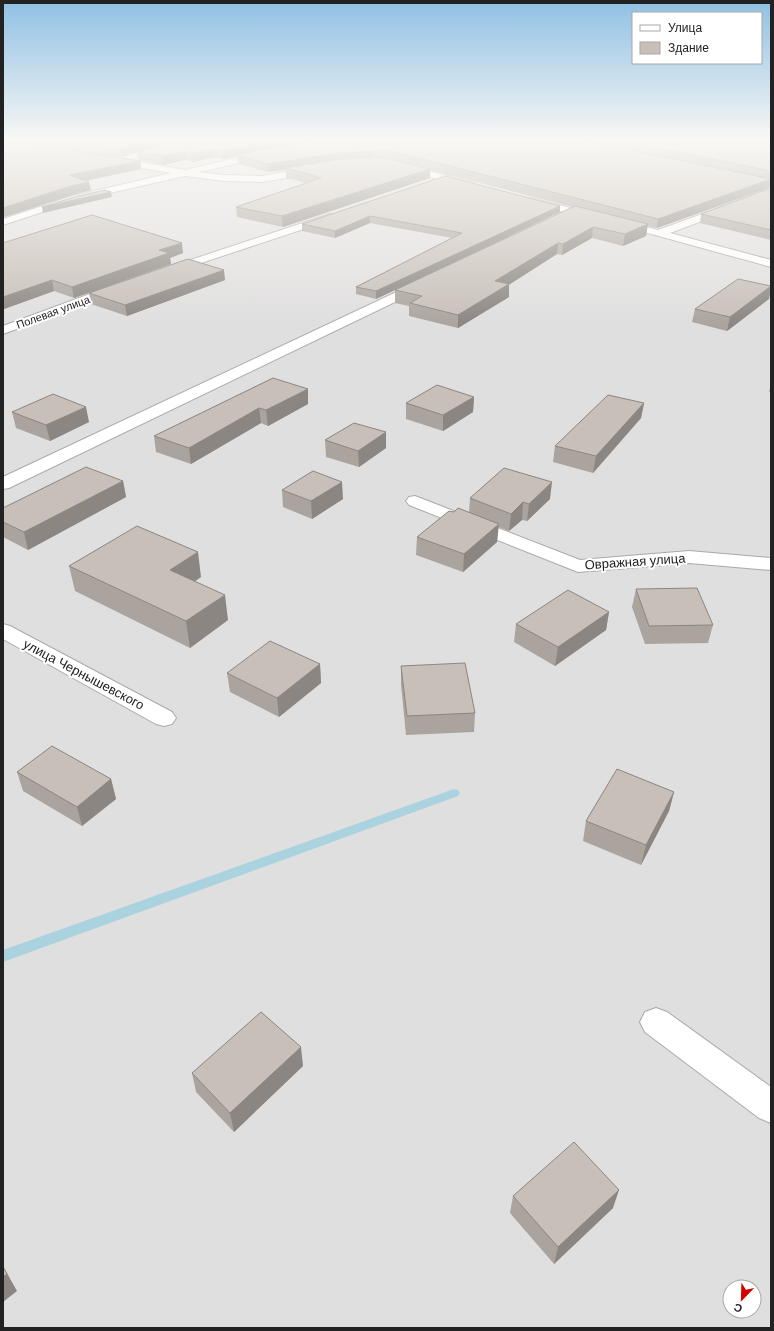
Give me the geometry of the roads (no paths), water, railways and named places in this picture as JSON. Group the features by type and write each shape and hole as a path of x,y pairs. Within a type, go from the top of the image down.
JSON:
{"street":[{"path":"3,222 63,202"},
{"path":"535,202 659,233 771,264"},
{"path":"659,233 743,202"},
{"path":"555,221 572,212"},
{"path":"160,274 338,214"},
{"path":"3,484 433,279"},
{"name":"Полевая улица","path":"3,330 130,284"},
{"name":"Овражная улица","path":"415,501 578,566 689,557 771,564"},
{"name":"улица Чернышевского","path":"3,630 164,718"},
{"path":"656,1022 771,1107"}],"waterway":[{"path":"3,956 454,793"}]}
